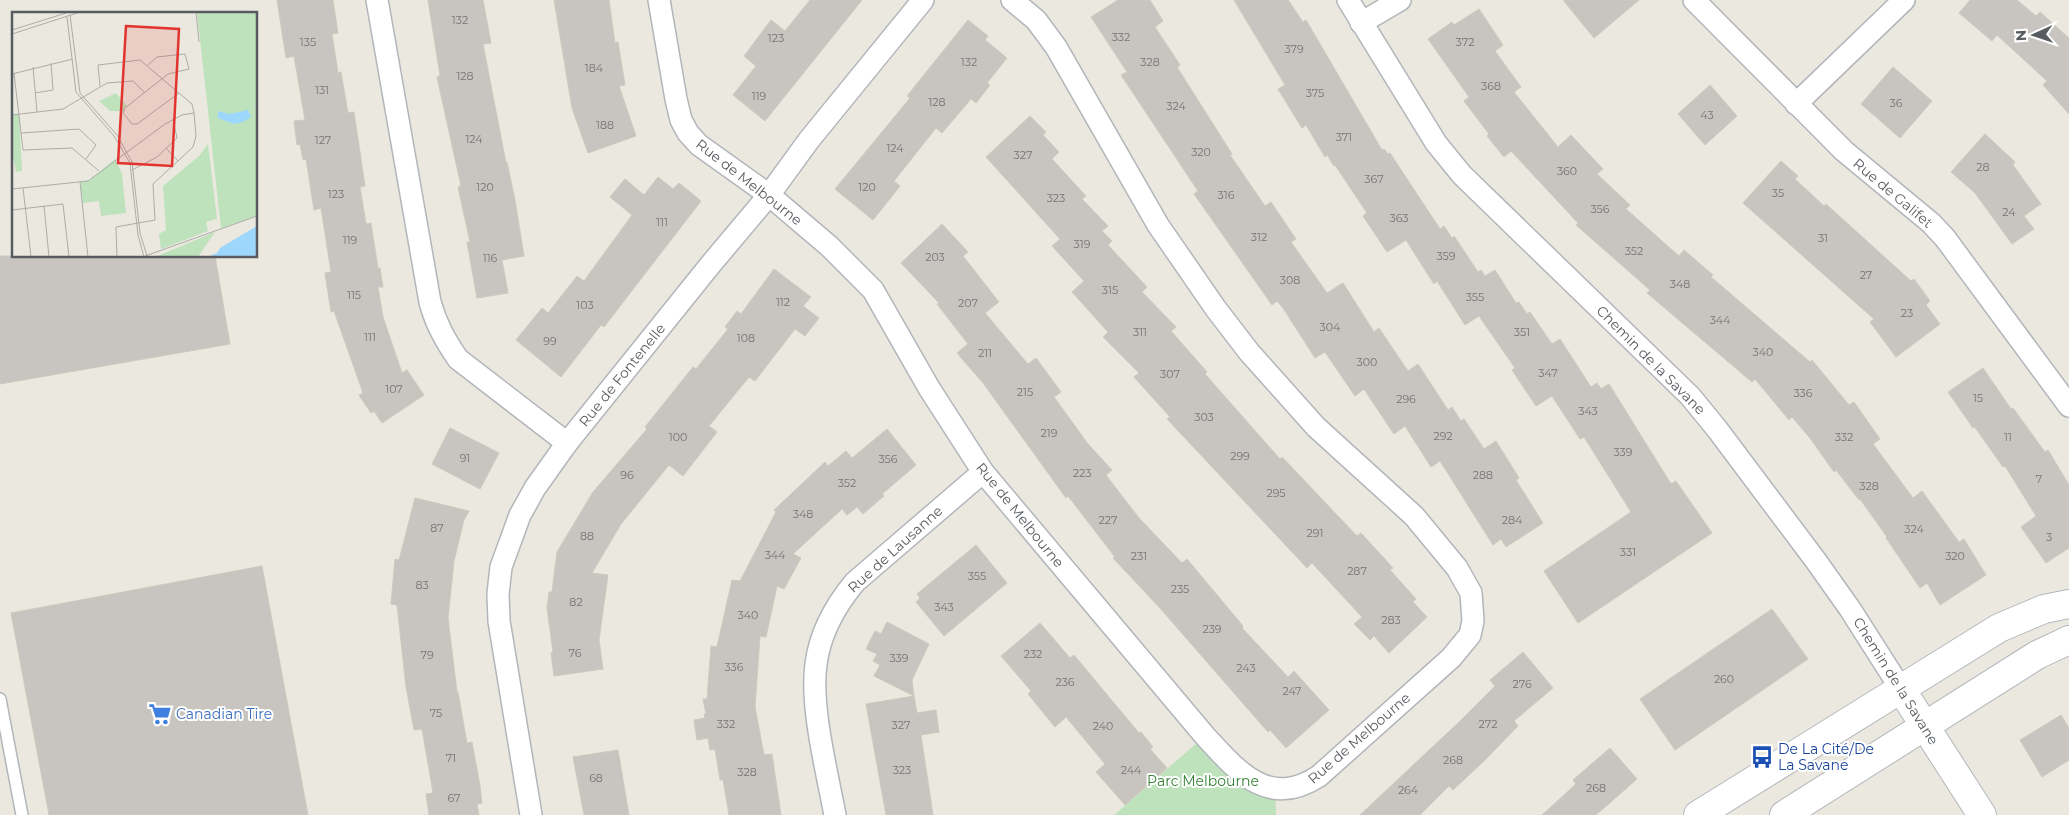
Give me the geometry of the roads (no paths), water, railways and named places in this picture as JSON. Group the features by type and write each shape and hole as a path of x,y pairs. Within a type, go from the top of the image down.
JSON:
{"street":[{"path":"377,0 430,302 436,322 445,340 458,358 568,443"},
{"name":"Rue de Melbourne","path":"659,0 681,120 688,133 699,145 769,195 829,246 873,290 929,388 983,472 1205,736 1231,764 1258,784 1274,789 1290,789 1304,786 1319,776 1451,658 1470,634 1473,621 1471,593 1458,568 1414,516 1316,427 1249,352 1216,309 1158,225 1056,47 1036,20 1012,0"},
{"name":"Rue de Fontenelle","path":"531,815 502,648 498,594 501,567 520,515 535,488 568,443 711,264 769,195 809,140 924,0"},
{"name":"Chemin de la Savane","path":"1348,0 1436,144 1462,175 1656,361 1690,396 1717,428 1850,609 1982,815"},
{"path":"1361,23 1400,0"},
{"name":"Rue de Galifet","path":"1694,0 1844,150 1945,238 2069,406"},
{"path":"1796,104 1904,0"},
{"name":"Rue de Lausanne","path":"835,815 817,712 815,687 816,664 821,641 830,618 840,600 854,582 983,472"},
{"path":"1698,815 1999,628 2044,608 2069,604"},
{"path":"1784,815 2037,655 2069,640"}],"lane":[{"path":"0,699 22,815"}],"place":[{"name":"Canadian Tire","path":"160,714"},
{"name":"De La Cité/De La Savane","path":"1762,757"}],"park label":[{"name":"Parc Melbourne","path":"1203,781"}]}
